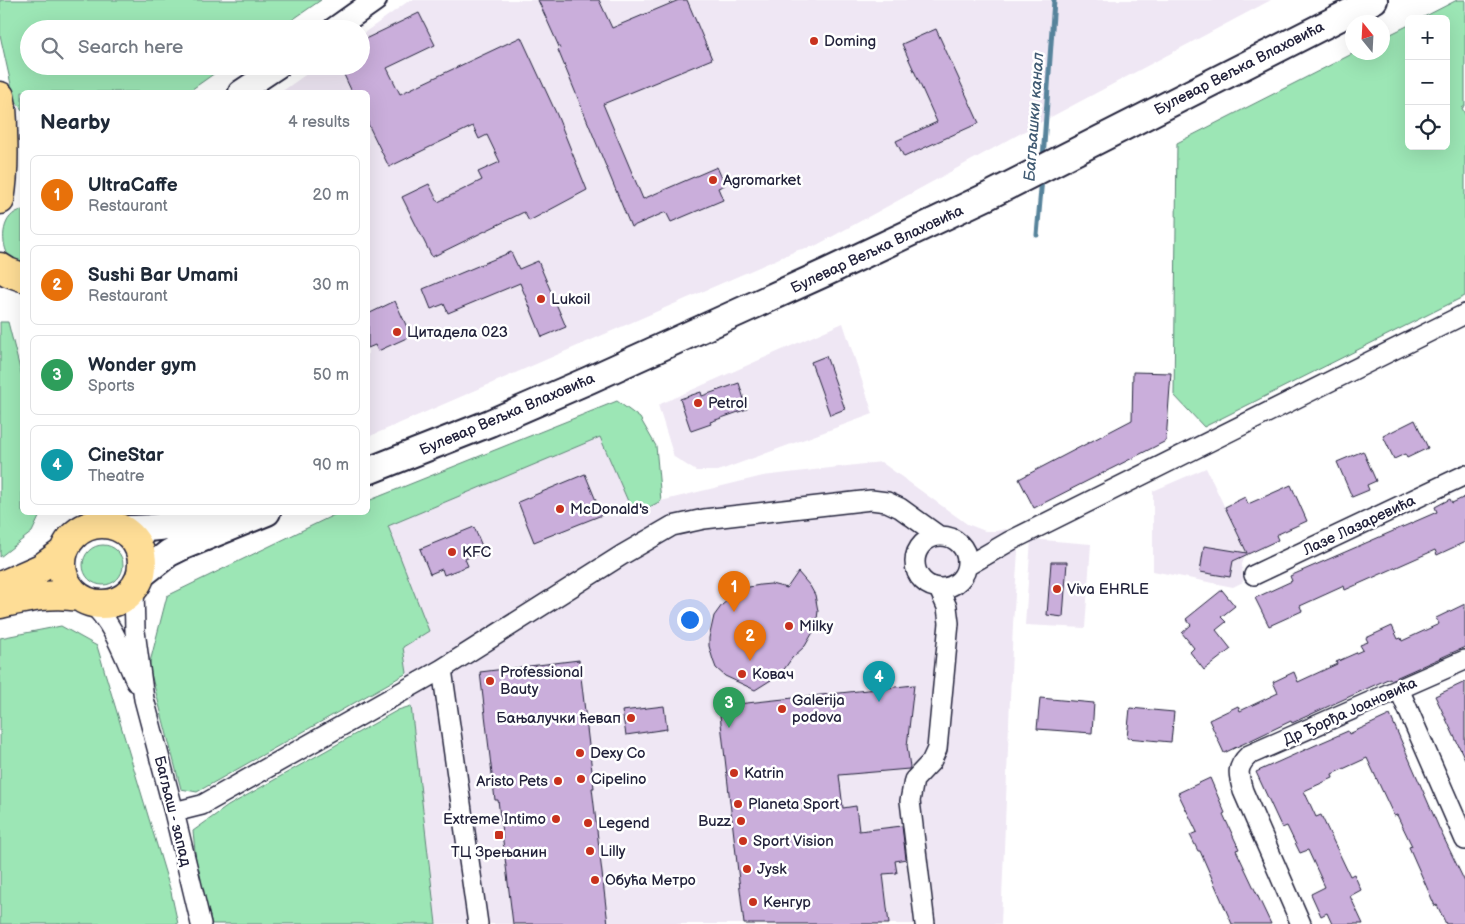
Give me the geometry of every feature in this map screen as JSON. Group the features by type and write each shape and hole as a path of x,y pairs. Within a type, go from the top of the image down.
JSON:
{"main road":[{"name":"Булевар Вељка Влаховића","path":"370,470 490,423 827,272 1024,178 1374,0"},
{"path":"1,101 20,145"},
{"path":"0,200 4,160 1,101"},
{"path":"0,204 20,194"},
{"path":"0,586 41,568 71,534 89,526 118,523 144,529 174,526 224,515"},
{"path":"0,604 65,594 99,604 119,601 127,596 138,582 169,553 260,515"},
{"path":"118,523 134,538 140,549 143,562 138,582"},
{"path":"71,534 62,565 64,577 70,588 84,600"}],"street":[{"path":"347,20 375,0"},
{"path":"243,90 266,75"},
{"path":"925,924 910,801 914,780 931,762 937,749 949,623 956,599 963,574 967,560 963,548 953,539 946,536 931,540 919,548 915,560 917,574 926,584 939,589 946,588 963,574 1004,544 1465,314"},
{"name":"Лазе Лазаревића","path":"1254,576 1465,475"},
{"path":"174,812 202,804 220,795 442,669 622,555 672,526 714,518 871,500 886,502 912,515 931,540"},
{"path":"963,548 1004,544"},
{"name":"Багљаш - запад","path":"138,582 135,631 144,699 201,924"},
{"path":"939,589 947,607 949,623"},
{"name":"Багљаш - запад","path":"84,600 106,620 144,699"},
{"name":"Др Ђорђа Јоановића","path":"1301,924 1243,791 1239,779 1239,767 1249,755 1465,660"},
{"path":"442,669 478,924"},
{"path":"1399,689 1465,840"}],"shaded area":[{"path":"410,0 1271,0 1034,126 815,246 798,250 370,436 370,90 284,90 305,75 370,75 370,29"},
{"path":"843,323 873,414 718,471 696,471 674,457 658,405"},
{"path":"600,437 634,515 661,501 763,476 881,462 967,524 985,531 1006,529 1018,551 1013,624 1001,924 436,924 407,673 387,526"},
{"path":"1206,468 1247,554 1242,564 1243,582 1233,587 1153,571 1153,491"},
{"path":"1031,539 1091,544 1085,628 1025,625"}],"green space":[{"path":"0,0 321,0 292,20 20,20 20,75 212,75 191,90 20,90 20,107 14,98 0,35"},
{"path":"1457,0 1465,0 1465,106 1462,108 1465,114 1465,296 1204,427 1174,395 1177,143 1345,58 1345,60 1390,60 1390,34 1405,27 1405,150 1450,150 1450,15 1428,15"},
{"path":"20,211 20,261 8,255 4,242 7,222 15,212"},
{"path":"0,322 8,322 20,369 20,515 40,515 32,532 0,557"},
{"path":"617,401 640,418 656,446 661,501 634,515 600,437 388,526 429,631 403,647 407,673 197,792 181,789 149,666 167,596 334,515 370,515 370,500"},
{"path":"107,545 114,548 120,554 123,565 122,573 114,582 107,585 99,585 92,582 84,573 83,561 86,554 95,546"},
{"path":"61,626 97,646 171,892 178,924 0,924 0,638"},
{"path":"411,706 436,924 212,924 197,871 193,831 228,806 398,710"}],"building":[{"path":"538,0 599,0 612,28 679,0 687,0 712,59 603,104 643,199 717,167 725,185 718,188 723,200 671,222 666,212 631,227 558,50 560,49"},
{"path":"419,13 435,45 387,68 400,94 521,37 557,115 587,190 529,221 524,212 432,257 402,197 429,184 438,202 482,180 478,172 500,162 487,135 479,139 473,126 389,167 370,128 370,90 351,90 344,75 370,75 370,37"},
{"path":"936,29 979,123 904,157 896,141 937,122 902,44"},
{"path":"511,252 519,269 538,261 566,327 542,337 520,283 448,313 444,304 431,309 423,289"},
{"path":"395,301 411,336 378,351 375,345 370,347 370,313"},
{"path":"826,356 845,409 830,415 811,362"},
{"path":"1133,372 1171,373 1166,441 1034,508 1019,479 1132,420"},
{"path":"739,383 747,409 691,431 680,399 701,392 702,396"},
{"path":"1415,420 1428,448 1407,458 1405,454 1394,459 1383,436"},
{"path":"1363,451 1376,481 1367,485 1369,490 1352,497 1337,462"},
{"path":"585,474 602,515 534,542 518,502"},
{"path":"1291,485 1307,521 1276,535 1278,540 1233,561 1230,577 1200,572 1204,546 1247,553 1225,507 1245,497 1248,504"},
{"path":"1465,497 1465,542 1437,555 1435,550 1345,590 1344,586 1300,606 1302,611 1269,626 1255,598 1292,581 1290,576 1437,512 1435,507 1450,499 1452,503"},
{"path":"474,527 484,551 465,559 468,566 444,575 442,569 430,574 420,549"},
{"name":"Viva EHRLE","path":"1051,562 1067,562 1063,617 1047,615"},
{"path":"798,572 815,595 818,611 816,627 805,646 792,658 779,675 755,690 725,676 716,668 709,646 714,616 722,605 734,595 749,587 771,584 787,588"},
{"path":"1222,590 1235,606 1221,617 1226,622 1216,630 1231,649 1204,670 1190,652 1194,648 1182,633 1191,625 1186,619"},
{"path":"1465,604 1465,647 1391,680 1390,678 1292,723 1291,721 1224,753 1209,720 1238,706 1240,711 1278,693 1273,682 1294,672 1298,682 1337,664 1336,662 1363,650 1360,645 1368,642 1366,638 1392,626 1398,639 1401,638 1402,641 1439,624 1436,618"},
{"path":"579,660 608,924 513,924 498,800 495,800 480,672"},
{"path":"1465,682 1465,759 1435,696"},
{"path":"914,685 907,746 909,769 839,775 843,808 856,806 859,831 902,826 906,859 895,861 897,873 883,874 889,924 744,924 719,706"},
{"path":"1040,698 1094,703 1092,733 1037,729"},
{"path":"664,706 667,729 626,735 622,711"},
{"path":"1130,708 1174,712 1171,742 1127,738"},
{"path":"1390,715 1440,830 1465,882 1465,924 1446,924 1437,905 1435,906 1409,847 1412,846 1397,815 1394,816 1367,758 1332,774 1333,778 1304,791 1316,817 1321,815 1350,876 1354,874 1361,890 1350,896 1363,924 1332,924 1327,913 1321,916 1311,894 1325,887 1308,850 1300,853 1287,826 1282,828 1256,772 1348,731 1349,734"},
{"path":"1210,778 1225,813 1223,814 1239,849 1236,850 1271,924 1232,924 1200,851 1198,851 1190,835 1197,832 1178,793"}],"waterway":[{"name":"Багљашки канал","path":"1043,159 1054,0"},
{"name":"Багљашки канал","path":"1037,235 1042,178"}],"place":[{"name":"Doming","path":"814,41"},
{"name":"Agromarket","path":"713,180"},
{"name":"Lukoil","path":"541,299"},
{"name":"Цитадела 023","path":"397,332"},
{"name":"Petrol","path":"698,403"},
{"name":"McDonald's","path":"560,509"},
{"name":"KFC","path":"452,552"},
{"name":"Viva EHRLE","path":"1057,589"},
{"name":"UltraCaffe","path":"734,612"},
{"name":"Milky","path":"789,626"},
{"name":"Sushi Bar Umami","path":"750,661"},
{"name":"Ковач","path":"742,674"},
{"name":"Professional Bauty","path":"490,681"},
{"name":"CineStar","path":"879,702"},
{"name":"Galerija podova","path":"782,709"},
{"name":"Бањалучки ћевап","path":"631,718"},
{"name":"Wonder gym","path":"729,728"},
{"name":"Dexy Co","path":"580,753"},
{"name":"Katrin","path":"734,773"},
{"name":"Cipelino","path":"581,779"},
{"name":"Aristo Pets","path":"558,781"},
{"name":"Planeta Sport","path":"738,804"},
{"name":"Extreme Intimo","path":"556,819"},
{"name":"Buzz","path":"741,821"},
{"name":"Legend","path":"588,823"},
{"name":"ТЦ Зрењанин","path":"499,835"},
{"name":"Sport Vision","path":"743,841"},
{"name":"Lilly","path":"590,851"},
{"name":"Jysk","path":"747,869"},
{"name":"Обућа Метро","path":"595,880"},
{"name":"Кенгур","path":"753,902"}]}
